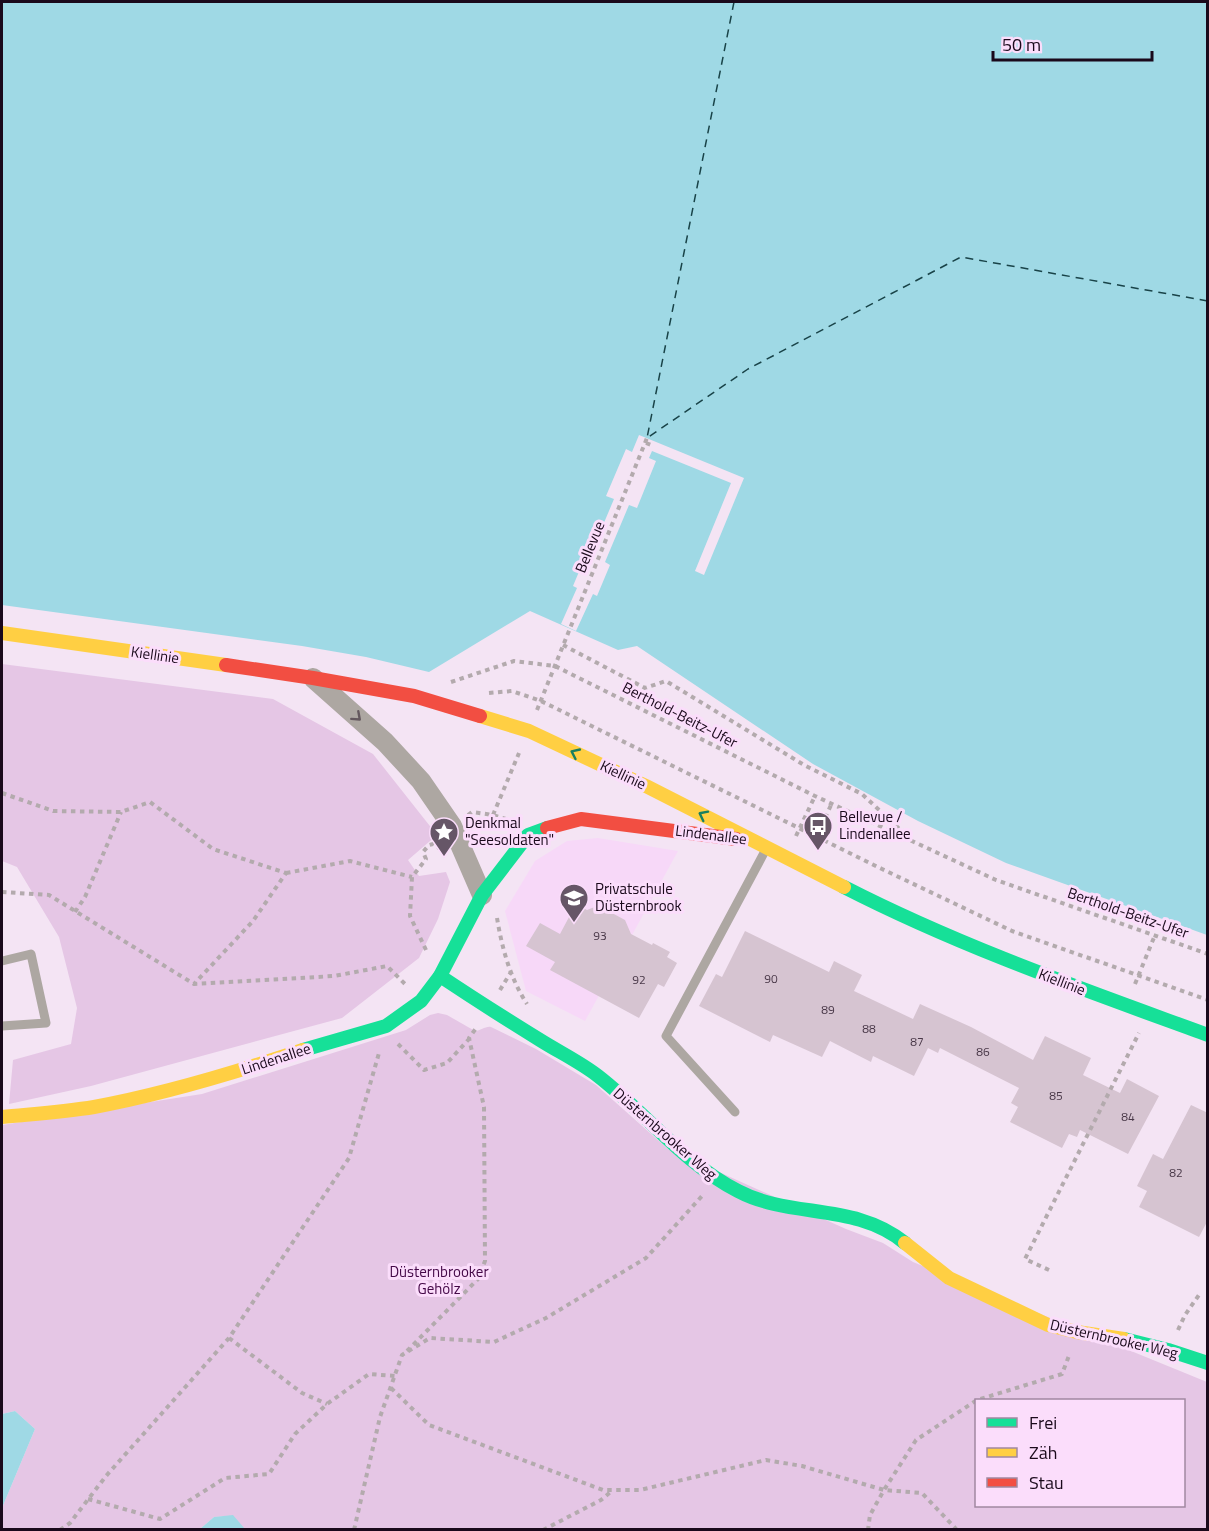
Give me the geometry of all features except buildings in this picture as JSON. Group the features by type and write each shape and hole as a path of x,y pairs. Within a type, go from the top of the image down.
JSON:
{"street":[{"name":"Kiellinie","path":"2,633 313,678 414,696 528,731 646,786 892,912 1010,962 1208,1035"},
{"path":"313,678 385,742 421,781 482,895"},
{"name":"Lindenallee","path":"2,1117 92,1107 174,1089 247,1069 321,1044 386,1029 421,1001 440,976 482,895 528,835 555,825 581,819 761,844"},
{"name":"Düsternbrooker Weg","path":"440,976 597,1075 698,1166 741,1193 765,1201 858,1218 890,1230 949,1278 1048,1324 1077,1332 1119,1338 1208,1363"}],"lane":[{"path":"735,1112 666,1036 761,844"},
{"path":"2,961 31,954 46,1023 2,1026"}],"path":[{"name":"Bellevue","path":"493,815 646,440 654,446"},
{"name":"Berthold-Beitz-Ufer","path":"562,645 645,688 666,681 804,765 862,794 909,838"},
{"name":"Berthold-Beitz-Ufer","path":"445,684 513,661 555,666 814,796 996,880 1208,954"},
{"path":"668,764 1012,931 1208,1000"},
{"path":"2,793 53,811 121,812 150,802 213,849 286,873 350,861 412,877"},
{"path":"801,829 814,796"},
{"path":"801,829 806,822 820,828 831,804"},
{"path":"75,912 85,897 121,812"},
{"path":"440,976 410,916 412,877 426,859 423,852 433,844 439,848 472,812 493,815 517,823 528,835"},
{"path":"194,984 253,921 286,873"},
{"path":"2,892 49,895 194,984 334,976 387,966 421,1001"},
{"path":"482,895 496,914 511,972 523,998 536,1018 529,1033"},
{"path":"1139,976 1155,935"},
{"path":"386,1029 424,1070 447,1063 469,1038 489,1009"},
{"path":"1049,1270 1025,1258 1149,1014"},
{"path":"60,1530 70,1523 106,1476 229,1338 349,1158 386,1029"},
{"path":"354,1530 380,1418 402,1355 478,1279 485,1261 484,1107 469,1038"},
{"path":"402,1355 430,1338 494,1342 546,1318 646,1258 717,1180"},
{"path":"1168,1350 1185,1315 1201,1292"},
{"path":"980,1399 1062,1374 1077,1332"},
{"path":"229,1338 302,1393 327,1404"},
{"path":"88,1499 160,1519 225,1478 269,1474 295,1434 327,1404 369,1374 395,1376"},
{"path":"391,1388 429,1425 603,1490 640,1490 766,1460 802,1466 884,1490 922,1493 957,1530"},
{"path":"868,1530 870,1515 916,1440 975,1401"},
{"path":"543,1530 601,1500 614,1489"}],"shaded area":[{"name":"Privatschule Düsternbrook","path":"598,838 678,851 585,1021 526,991 505,911 535,861 567,841"}],"green space":[{"path":"2,664 273,699 373,754 437,835 408,860 419,876 446,872 450,882 438,919 419,958 342,1018 91,1086 9,1104 13,1060 71,1044 77,1008 59,937 17,867 2,861"},
{"name":"Düsternbrooker Gehölz","path":"438,1013 447,1015 475,1031 491,1027 536,1049 596,1085 668,1149 846,1229 883,1243 913,1262 1207,1382 1207,1529 245,1530 233,1516 214,1517 200,1529 2,1530 2,1508 35,1429 15,1411 2,1414 2,1125 202,1094 406,1030 430,1015"}],"water":[{"path":"2,2 1207,2 1207,935 1006,863 918,821 813,764 637,646 618,650 530,611 429,672 366,657 302,646 2,605"},
{"path":"15,1411 35,1429 2,1508 2,1414"},
{"path":"233,1515 245,1529 200,1529 214,1517"}],"pier":[{"path":"639,435 744,478 704,575 695,571 731,483 652,451 649,458 656,461 637,508 629,505 605,562 610,565 597,596 593,594 576,631 561,624 577,588 573,586 586,555 590,556 614,499 606,496 626,449 632,452"}],"ferry route":[{"path":"734,2 647,438 748,369 961,257 1208,301"}],"traffic: fast":[{"path":"303,1050 386,1026 421,1001 440,976 482,895 528,835 547,828"},
{"path":"844,887 978,948 1208,1035"},
{"path":"440,976 591,1071 616,1090 682,1152 718,1180 758,1200 865,1222 886,1230 905,1243"},
{"path":"1124,1339 1208,1363"}],"traffic: slow":[{"path":"2,633 226,665"},
{"path":"480,716 529,731 646,786 844,887"},
{"path":"2,1117 121,1102 199,1082 303,1050"},
{"path":"905,1243 949,1278 1048,1325 1124,1339"}],"traffic: jam":[{"path":"226,665 414,696 480,716"},
{"path":"547,828 581,819 736,839"}],"place":[{"name":"Bellevue / Lindenallee","path":"818,852"},
{"name":"Denkmal \"Seesoldaten\"","path":"444,858"},
{"name":"Privatschule Düsternbrook","path":"574,924"}]}
